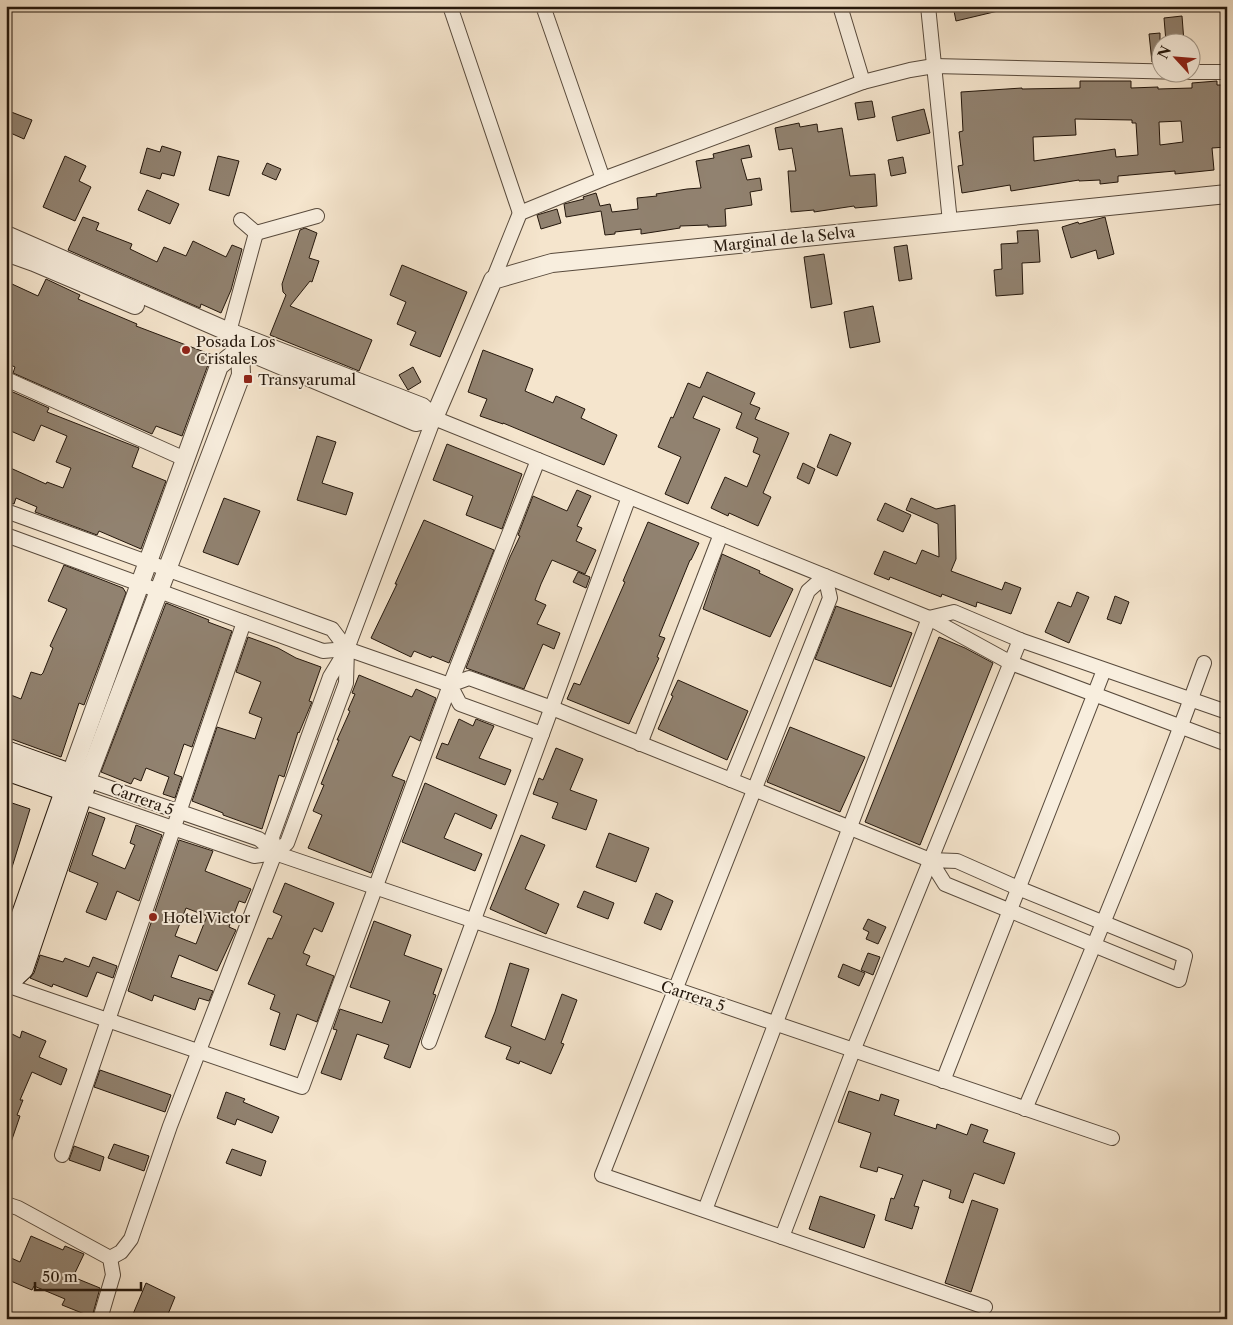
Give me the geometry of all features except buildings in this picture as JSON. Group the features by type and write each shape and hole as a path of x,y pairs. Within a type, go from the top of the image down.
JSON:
{"main road":[{"name":"Carrera 5","path":"6,751 77,785"},
{"name":"Carrera 5","path":"6,770 77,785"},
{"path":"6,960 77,785"},
{"path":"6,985 23,969 77,785"}],"street":[{"path":"110,1258 121,1252 131,1239 170,1126 275,853 272,837 330,677 348,650 434,418 520,213 450,6"},
{"path":"543,6 603,179"},
{"path":"840,6 863,82"},
{"path":"928,6 950,222"},
{"path":"520,213 603,179 863,82 910,70 934,66 1150,71"},
{"path":"1200,72 1227,72"},
{"name":"Marginal de la Selva","path":"493,280 552,263 1227,194"},
{"path":"256,233 317,216"},
{"path":"241,220 256,233"},
{"path":"77,785 168,570 241,375 238,339 256,233"},
{"path":"6,236 238,339 416,422 434,418 929,618 947,630 1011,663 1227,744"},
{"path":"6,252 238,339"},
{"path":"77,785 147,563 219,366 238,339"},
{"path":"6,379 185,459"},
{"path":"6,985 302,1087 450,685 538,460"},
{"path":"429,1042 629,497"},
{"path":"6,511 332,629 348,650"},
{"path":"640,744 721,534"},
{"path":"6,535 324,651 348,650 450,685 469,678 552,708 930,860 956,861 1185,956 1179,980 946,884 930,860"},
{"path":"732,780 808,591 825,576"},
{"path":"825,576 830,598 602,1175 985,1308"},
{"path":"929,618 954,612 1020,640 1227,712"},
{"path":"705,1210 929,618"},
{"path":"62,1155 244,622"},
{"path":"782,1237 853,1051 1020,640"},
{"path":"1025,1109 1104,923 1204,663"},
{"path":"943,1081 1104,670"},
{"path":"450,685 460,704 542,734"},
{"name":"Carrera 5","path":"77,785 179,812 259,839 275,853 1112,1138"},
{"name":"Carrera 5","path":"77,785 173,828 254,856 275,853"},
{"path":"6,1204 18,1208 110,1258"},
{"path":"100,1319 113,1275 110,1258"}],"place":[{"name":"Posada Los Cristales","path":"186,350"},
{"name":"Transyarumal","path":"248,379"},
{"name":"Hotel Victor","path":"153,917"}]}
